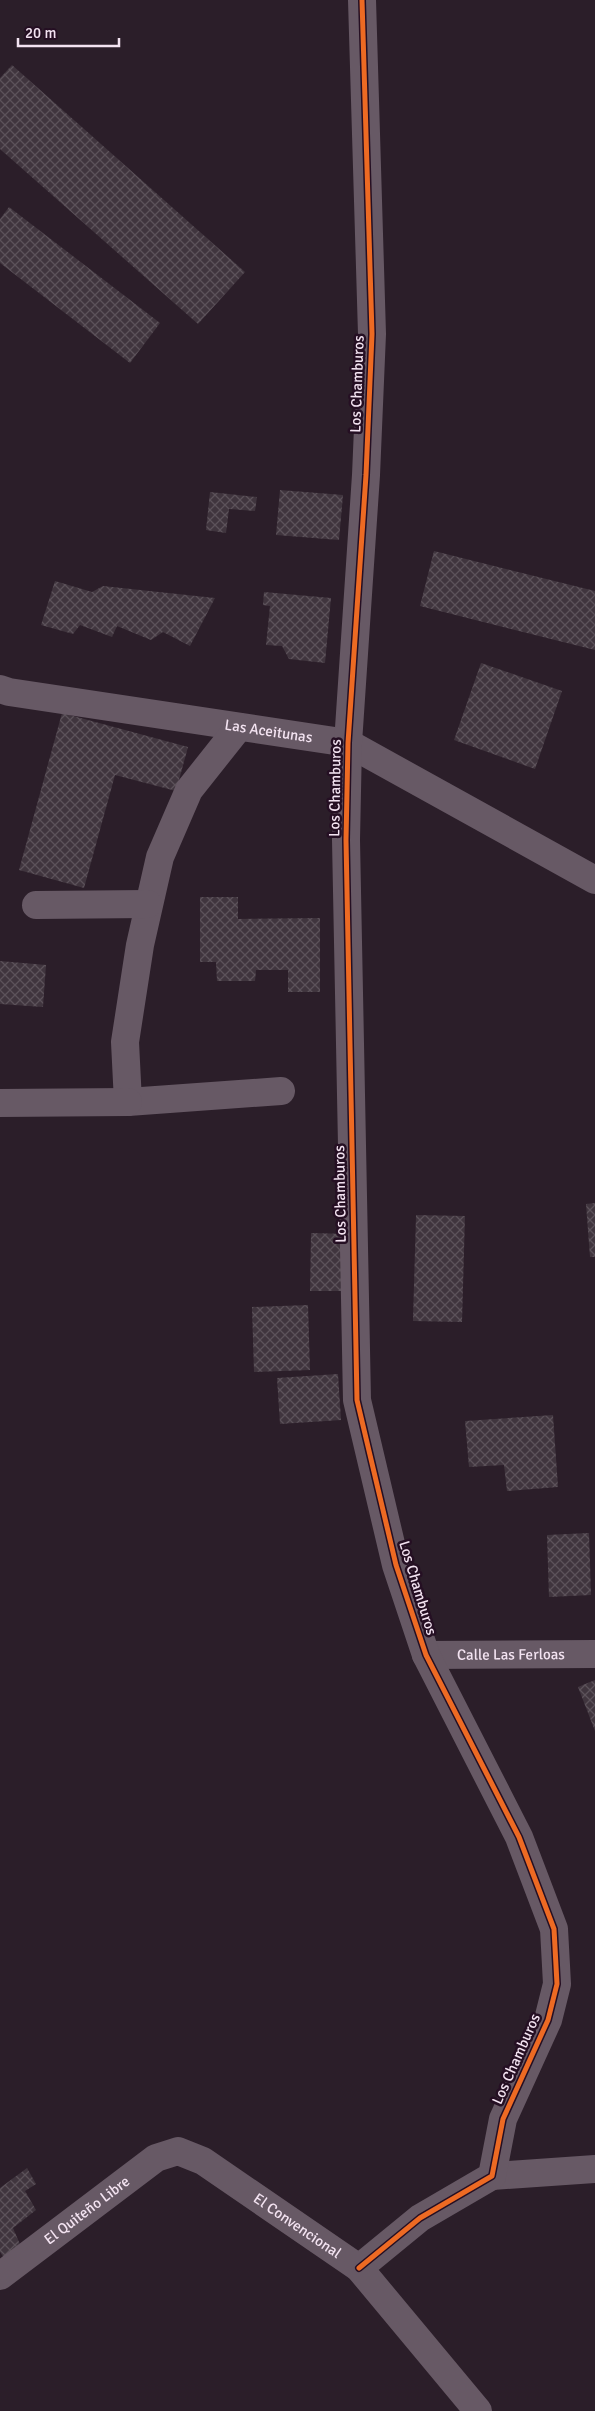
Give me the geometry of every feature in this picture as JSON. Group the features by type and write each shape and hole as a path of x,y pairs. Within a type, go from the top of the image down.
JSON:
{"street":[{"name":"Los Chamburos","path":"362,0 372,334 366,475 348,743 346,840 357,1400 396,1564 426,1655 519,1837 554,1929 557,1984 548,2020 503,2120 492,2176"},
{"name":"Las Aceitunas","path":"0,689 9,692 348,743 595,880"},
{"path":"128,1102 125,1042 140,945 160,857 189,790 239,727"},
{"path":"36,905 148,904"},
{"path":"0,1103 128,1102 281,1091"},
{"name":"Calle Las Ferloas","path":"426,1655 595,1654"},
{"name":"El Convencional","path":"178,2151 203,2161 360,2268 478,2411"},
{"name":"El Quiteño Libre","path":"0,2276 156,2158 178,2151"},
{"path":"360,2268 420,2218 492,2176 595,2169"}],"building":[{"path":"12,65 245,272 198,324 0,149 0,78"},
{"path":"9,207 160,323 130,363 0,263 0,219"},
{"path":"280,490 343,495 339,540 276,535"},
{"path":"210,492 257,497 255,511 229,509 226,533 206,530"},
{"path":"434,551 595,591 595,650 420,606"},
{"path":"55,581 92,592 103,586 215,598 190,646 163,632 151,640 117,626 112,637 80,625 73,634 41,625"},
{"path":"264,592 331,598 325,663 289,659 282,646 266,645 270,606 263,605"},
{"path":"481,663 562,691 535,769 454,740"},
{"path":"62,713 188,747 176,791 115,775 84,888 19,870"},
{"path":"200,897 238,897 238,919 320,918 320,992 288,992 288,970 256,970 255,981 217,981 216,962 200,962"},
{"path":"0,961 46,965 43,1007 0,1004"},
{"path":"595,1203 595,1257 590,1257 586,1204"},
{"path":"416,1215 465,1216 462,1322 413,1321"},
{"path":"311,1233 348,1234 347,1291 310,1291"},
{"path":"308,1305 310,1370 254,1372 252,1307"},
{"path":"338,1374 341,1420 280,1424 277,1378"},
{"path":"553,1415 558,1487 507,1491 504,1465 469,1467 465,1421"},
{"path":"589,1533 591,1595 549,1597 547,1535"},
{"path":"595,1680 595,1731 578,1687"},
{"path":"27,2168 36,2184 25,2191 36,2210 13,2228 22,2249 6,2261 0,2252 0,2188"}],"cycle path":[{"path":"359,2268 420,2218 492,2176 503,2119 548,2020 557,1984 554,1929 519,1837 426,1655 396,1565 357,1400 346,840 348,743 366,475 372,334 362,0"}]}
